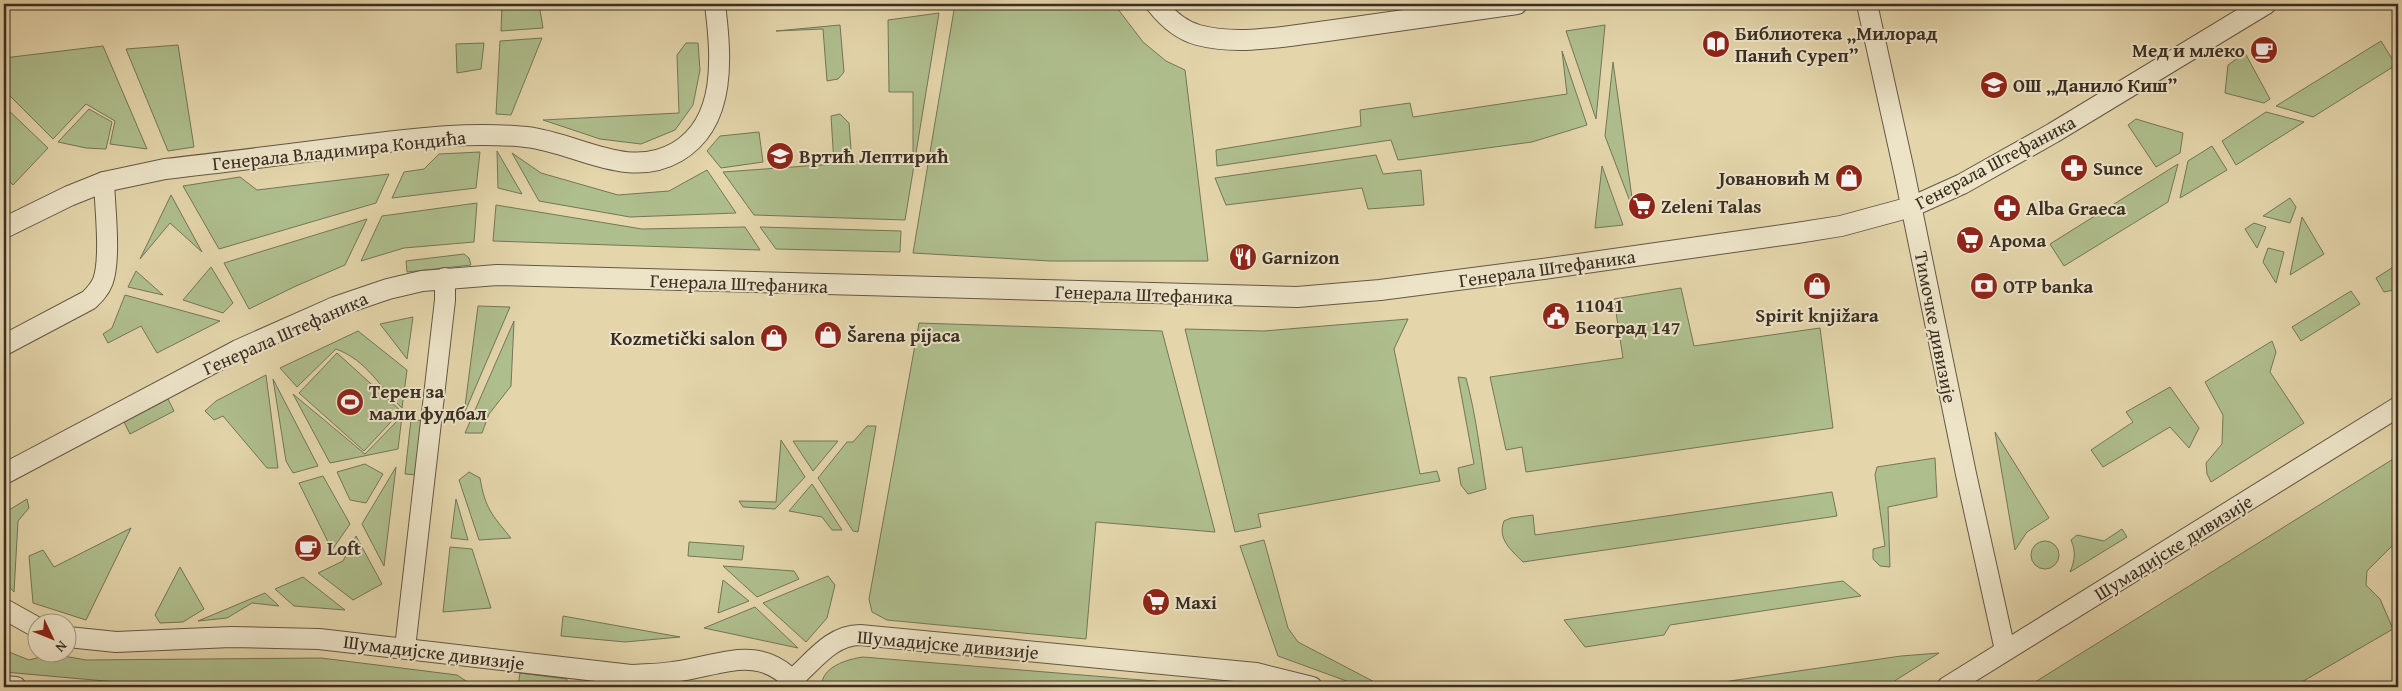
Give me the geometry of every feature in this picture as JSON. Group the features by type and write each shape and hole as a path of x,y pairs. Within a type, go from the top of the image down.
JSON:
{"street":[{"name":"Генерала Владимира Кондића","path":"4,228 54,203 104,182 165,169 447,135 525,137 622,162 646,162 662,159 688,144 708,119 714,104 718,64 715,4"},
{"path":"1156,4 1176,24 1191,33 1242,40 1517,4"},
{"name":"Тимочке дивизије","path":"1867,4 2005,650"},
{"name":"Генерала Штефаника","path":"4,474 266,337 335,307 363,297 422,281 497,276 1297,297 1380,290 1543,269 1841,226 1911,208 1969,180 2054,133 2266,4"},
{"path":"4,345 89,300 99,290 106,265 104,182"},
{"path":"405,648 446,300 445,278"},
{"name":"Шумадијске дивизије","path":"1947,687 2398,407"},
{"path":"4,609 28,622"},
{"name":"Шумадијске дивизије","path":"78,638 116,642 274,637 405,648 631,675 673,672 745,658 768,663 781,670 795,684 832,644 840,638 860,635 1256,672 1312,687"},
{"path":"4,686 16,687"}],"green space":[{"path":"502,4 539,4 543,28 501,31"},
{"path":"955,4 1114,4 1143,42 1166,61 1185,70 1208,261 1050,261 913,253"},
{"path":"939,13 905,220 754,215 723,172 834,164 831,116 840,114 849,123 852,162 913,158 913,92 889,92 888,20"},
{"path":"840,25 844,72 838,79 827,81 823,29 776,31"},
{"path":"1605,25 1596,119 1566,31"},
{"path":"542,38 511,115 496,114 500,41"},
{"path":"2381,41 2396,65 2313,117 2276,106"},
{"path":"484,43 481,69 457,73 456,44"},
{"path":"686,43 698,43 700,70 693,105 675,130 641,144 600,139 543,120 679,113 677,55"},
{"path":"178,45 194,147 168,151 126,49"},
{"path":"103,46 147,149 110,144 115,121 86,104 53,139 4,90 4,58"},
{"path":"1562,51 1587,125 1532,142 1398,160 1391,140 1217,166 1216,150 1361,126 1360,110 1410,103 1413,117 1567,94"},
{"path":"2245,53 2270,99 2264,103 2225,93 2228,65"},
{"path":"1613,62 1634,212 1605,136"},
{"path":"4,106 48,148 13,185 4,176"},
{"path":"89,109 112,122 106,149 86,148 58,142"},
{"path":"2266,112 2304,122 2236,165 2222,141"},
{"path":"2136,119 2183,133 2180,153 2156,167 2128,125"},
{"path":"759,132 763,162 721,168 707,151 720,136"},
{"path":"2212,146 2227,170 2180,198 2188,161"},
{"path":"497,151 522,194 498,188"},
{"path":"480,152 476,188 392,198 404,172 424,169 439,154"},
{"path":"512,153 541,173 618,195 669,191 707,170 736,213 630,217 539,201"},
{"path":"1376,155 1383,174 1421,170 1424,205 1368,209 1362,188 1226,205 1215,178"},
{"path":"2178,164 2168,202 2064,266 2050,244"},
{"path":"1602,166 1623,225 1595,228"},
{"path":"389,174 376,203 219,249 183,186 240,177 257,190"},
{"path":"171,195 202,252 170,223 140,259"},
{"path":"2290,198 2296,207 2290,223 2263,216"},
{"path":"477,203 474,242 404,248 361,261 382,216"},
{"path":"496,205 642,229 745,227 760,250 493,241"},
{"path":"2302,217 2324,254 2290,275"},
{"path":"367,219 345,265 249,309 224,263"},
{"path":"2254,223 2266,227 2257,248 2245,229"},
{"path":"760,227 901,231 900,252 776,249"},
{"path":"2268,248 2284,252 2276,283 2263,262"},
{"path":"464,254 469,258 471,265 407,272 406,261"},
{"path":"2398,264 2398,289 2384,292 2376,278"},
{"path":"211,267 233,303 223,313 183,300"},
{"path":"136,271 163,295 128,287"},
{"path":"1681,288 1694,346 1820,328 1833,428 1526,472 1522,447 1506,450 1490,377 1623,358 1614,299"},
{"path":"2351,291 2360,304 2301,341 2292,327"},
{"path":"125,295 220,321 157,353 141,326 108,343 103,334 112,328"},
{"path":"478,306 510,307 464,414"},
{"path":"413,317 407,359 380,324"},
{"path":"1408,319 1394,349 1420,474 1437,471 1440,481 1258,514 1261,527 1235,532 1185,329 1264,331"},
{"path":"514,321 511,386 489,414 482,433 465,433"},
{"path":"919,323 1162,331 1215,532 1096,522 1086,639 887,620 872,612 869,599"},
{"path":"358,331 407,370 402,408 365,367 357,360 336,349 297,387 280,368"},
{"path":"2272,341 2276,352 2270,372 2304,423 2211,482 2207,474 2206,463 2222,444 2223,415 2205,382"},
{"name":"Терен за мали фудбал","path":"337,353 401,411 364,451 299,393"},
{"path":"266,375 278,468 267,468 223,416 214,420 205,411 216,401"},
{"path":"1458,377 1466,378 1478,434 1486,489 1468,494 1461,485 1458,468 1474,464"},
{"path":"273,379 318,466 293,473 286,461"},
{"path":"2170,387 2199,428 2189,448 2170,427 2103,467 2091,450 2133,422 2126,412"},
{"path":"293,394 365,454 402,416 398,449 330,463"},
{"path":"168,399 174,411 130,434 124,422"},
{"path":"411,419 423,421 417,475 405,474"},
{"path":"867,426 876,426 858,532 853,531 818,478 847,442 853,442"},
{"path":"1995,432 2049,518 2027,532 2015,550"},
{"path":"781,440 805,477 775,509 743,507 739,501 776,502"},
{"path":"793,441 838,441 813,471"},
{"path":"2398,456 2398,540 2367,571 2366,585 2380,599 2393,629 2293,687 2027,687"},
{"path":"1935,458 1937,497 1888,507 1890,567 1880,566 1873,559 1873,549 1885,546 1875,475 1877,467"},
{"path":"365,464 383,474 366,503 350,500 337,472"},
{"path":"396,467 384,566 362,524"},
{"path":"469,472 480,478 484,497 490,511 511,538 479,540 459,480"},
{"path":"323,476 350,524 332,550 299,483"},
{"path":"812,484 842,530 832,530 822,517 789,511"},
{"path":"1832,492 1837,516 1523,562 1506,544 1502,533 1504,521 1511,518 1533,515 1535,535"},
{"path":"27,499 29,508 18,521 14,592 4,581 4,513"},
{"path":"456,499 468,540 451,538"},
{"path":"131,528 86,620 78,617 78,614 67,614 33,603 29,556 43,550 54,567"},
{"path":"2122,529 2127,537 2070,572 2074,556 2071,540 2077,535 2104,541"},
{"path":"356,536 382,584 353,600 318,573 343,561"},
{"path":"1264,540 1288,628 1298,642 1384,687 1363,687 1278,656 1240,546"},
{"path":"2045,541 2055,545 2059,555 2055,565 2045,569 2035,565 2031,555 2035,545"},
{"path":"689,542 744,546 742,560 688,556"},
{"path":"450,547 472,549 491,608 443,612"},
{"path":"723,566 794,571 799,579 757,597"},
{"path":"180,567 204,609 183,622 160,623 155,615"},
{"path":"828,576 835,585 827,618 806,642 763,603"},
{"path":"303,577 345,610 294,606 275,589"},
{"path":"723,580 749,601 718,613"},
{"path":"1843,581 1861,596 1670,625 1664,635 1585,647 1564,620"},
{"path":"265,593 279,606 252,603 227,618 198,621"},
{"path":"755,607 798,648 704,628"},
{"path":"563,616 680,637 625,642 561,636"},
{"path":"4,650 28,660 28,664 78,664 78,659 321,658 457,675 475,687 172,687 4,672"},
{"path":"1939,653 1885,687 1689,687 1901,656"},
{"path":"863,657 1227,687 822,687 825,674 830,669 843,662"},
{"path":"520,673 567,679 567,687 518,686"}],"place":[{"name":"Библиотека „Милорад Панић Суреп”","path":"1716,44"},
{"name":"Мед и млеко","path":"2264,50"},
{"name":"ОШ „Данило Киш”","path":"1994,85"},
{"name":"Вртић Лептирић","path":"780,156"},
{"name":"Sunce","path":"2074,168"},
{"name":"Јовановић М","path":"1849,178"},
{"name":"Zeleni Talas","path":"1642,206"},
{"name":"Alba Graeca","path":"2007,208"},
{"name":"Арома","path":"1970,240"},
{"name":"Garnizon","path":"1243,257"},
{"name":"Spirit knjižara","path":"1817,286"},
{"name":"OTP banka","path":"1984,286"},
{"name":"11041 Београд 147","path":"1556,316"},
{"name":"Šarena pijaca","path":"828,335"},
{"name":"Kozmetički salon","path":"774,338"},
{"name":"Терен за мали фудбал","path":"350,402"},
{"name":"Loft","path":"308,548"},
{"name":"Maxi","path":"1156,602"}]}
